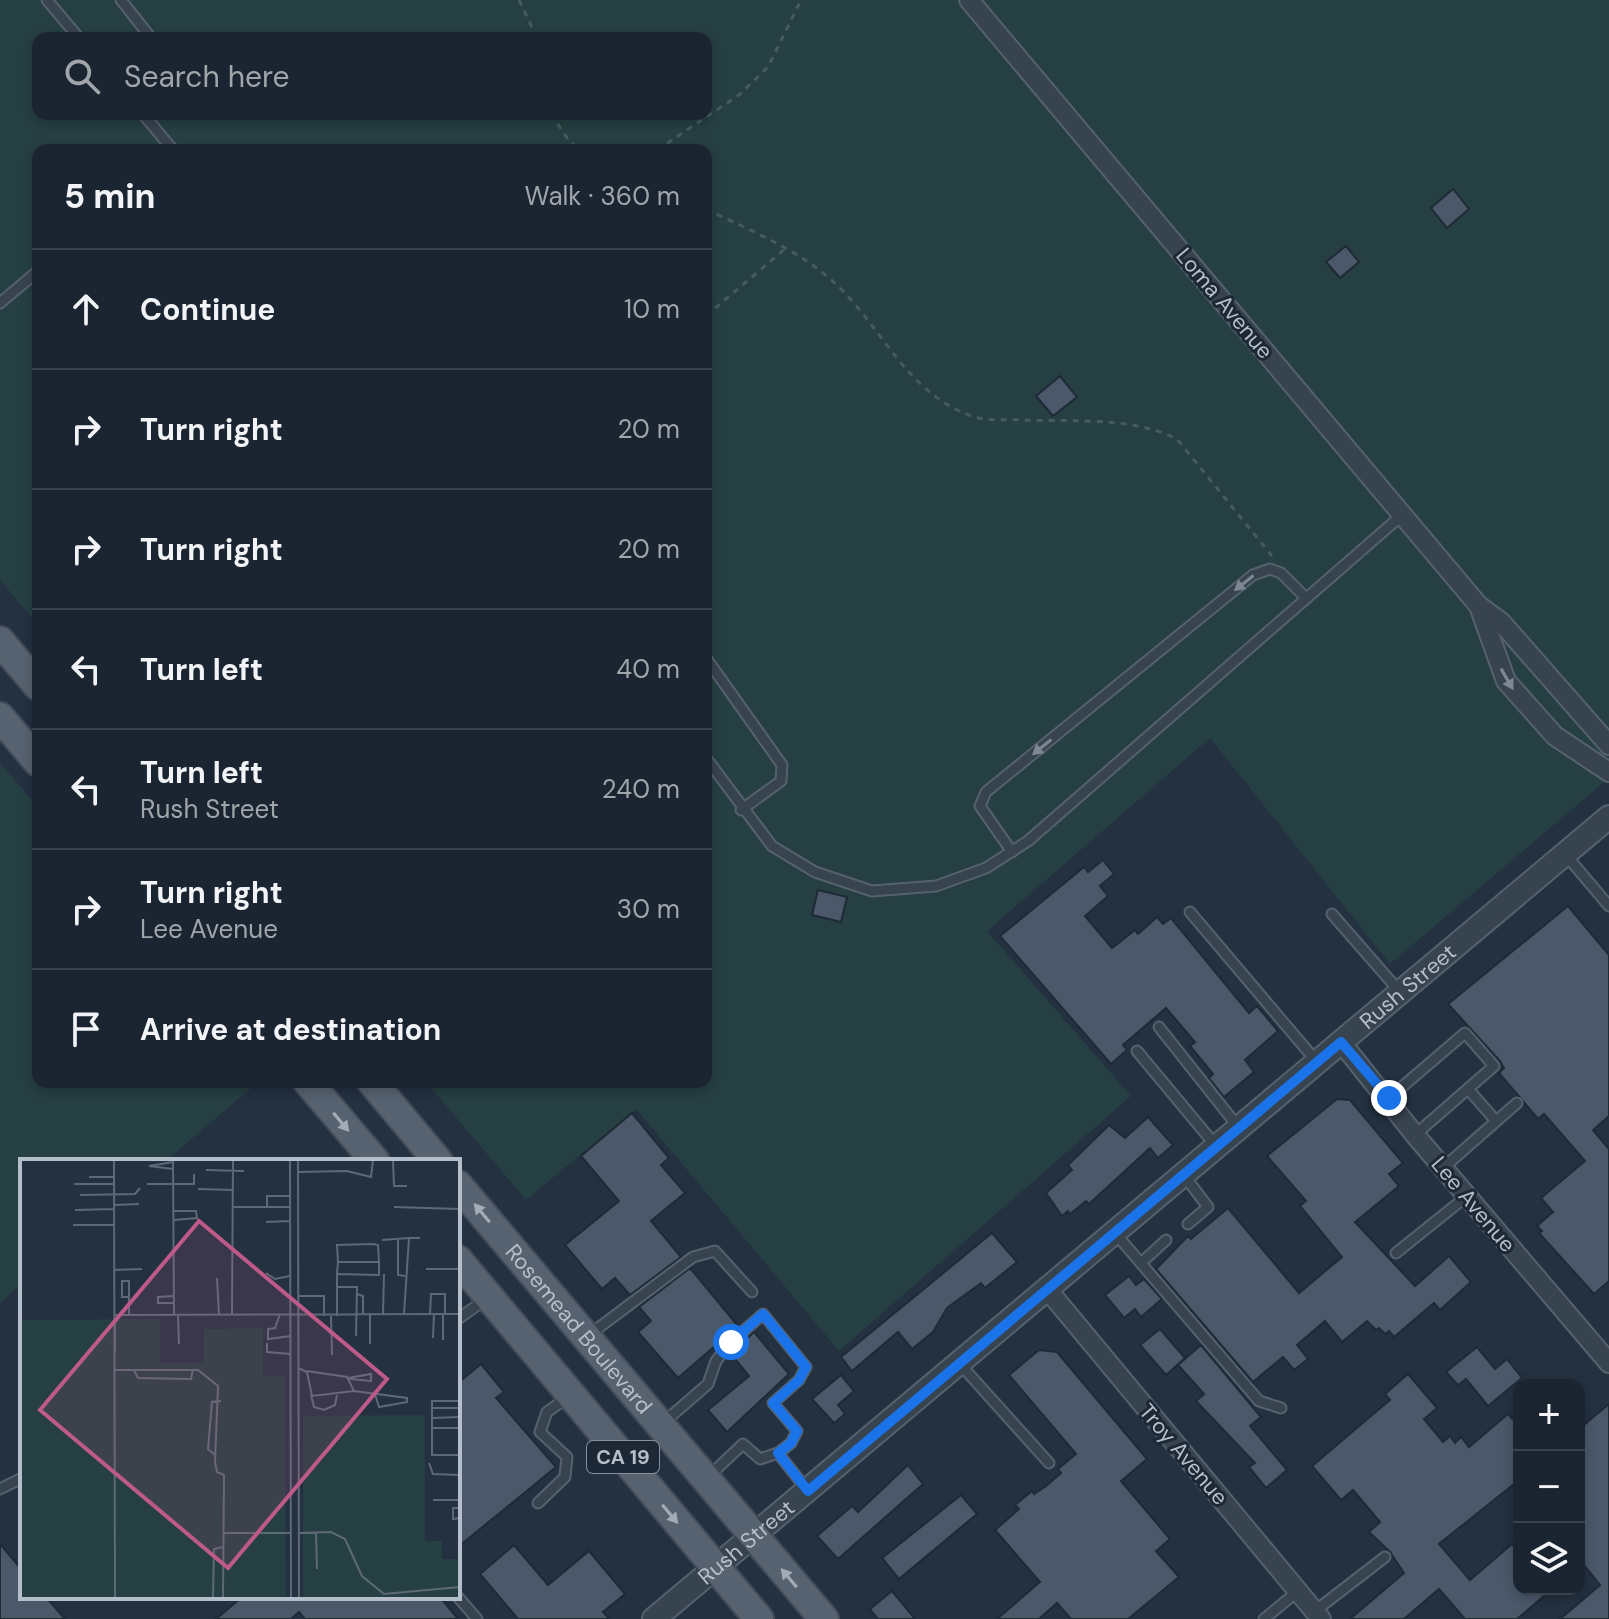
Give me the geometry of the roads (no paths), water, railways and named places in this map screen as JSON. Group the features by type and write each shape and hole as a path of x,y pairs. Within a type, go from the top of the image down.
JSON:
{"main road":[{"path":"0,641 32,679"},
{"path":"0,717 32,755"},
{"path":"313,1088 373,1159"},
{"path":"377,1088 436,1159"},
{"name":"Rosemead Boulevard","path":"460,1187 824,1619"},
{"name":"CA 19","path":"460,1262 759,1619"}],"street":[{"name":"Loma Avenue","path":"969,0 1479,606 1501,622 1609,745"},
{"name":"Loma Avenue","path":"1479,606 1506,681 1555,736 1609,772"},
{"name":"Rush Street","path":"654,1619 1609,817"},
{"name":"Lee Avenue","path":"1341,1042 1389,1098 1415,1135 1609,1363"},
{"name":"Troy Avenue","path":"1047,1289 1318,1615"}],"lane":[{"path":"47,0 74,32"},
{"path":"121,0 146,32"},
{"path":"148,120 168,144"},
{"path":"0,303 32,276"},
{"path":"712,767 741,810 772,846 815,872 872,891 936,886 986,868 1012,852 1403,514"},
{"path":"1012,852 980,806 986,792 1253,575 1270,569 1281,573 1306,598"},
{"path":"712,666 782,765 781,781 741,810"},
{"path":"1565,854 1609,906"},
{"path":"1190,912 1317,1062"},
{"path":"1332,914 1400,992"},
{"path":"1159,1027 1239,1128"},
{"path":"1389,1098 1465,1033 1494,1066 1415,1135"},
{"path":"1137,1051 1216,1146"},
{"path":"1468,1089 1496,1121"},
{"path":"1443,1168 1517,1103"},
{"path":"1183,1174 1208,1207 1188,1224"},
{"path":"1396,1253 1467,1196"},
{"path":"1114,1232 1259,1401 1281,1408"},
{"path":"1141,1263 1166,1240"},
{"path":"586,1337 693,1257 715,1251 752,1292"},
{"path":"460,1318 489,1296"},
{"path":"661,1425 708,1384 723,1351 763,1314 806,1367 799,1380 773,1403 797,1431 791,1443 778,1453 760,1459 743,1444 706,1479"},
{"path":"959,1363 1049,1463"},
{"path":"538,1503 565,1477 567,1457 540,1432 547,1412 571,1395"},
{"path":"778,1453 808,1491"},
{"path":"0,1489 20,1479"},
{"path":"1318,1615 1385,1557"},
{"path":"1264,1619 1298,1591"},
{"path":"460,1599 477,1619"}]}
